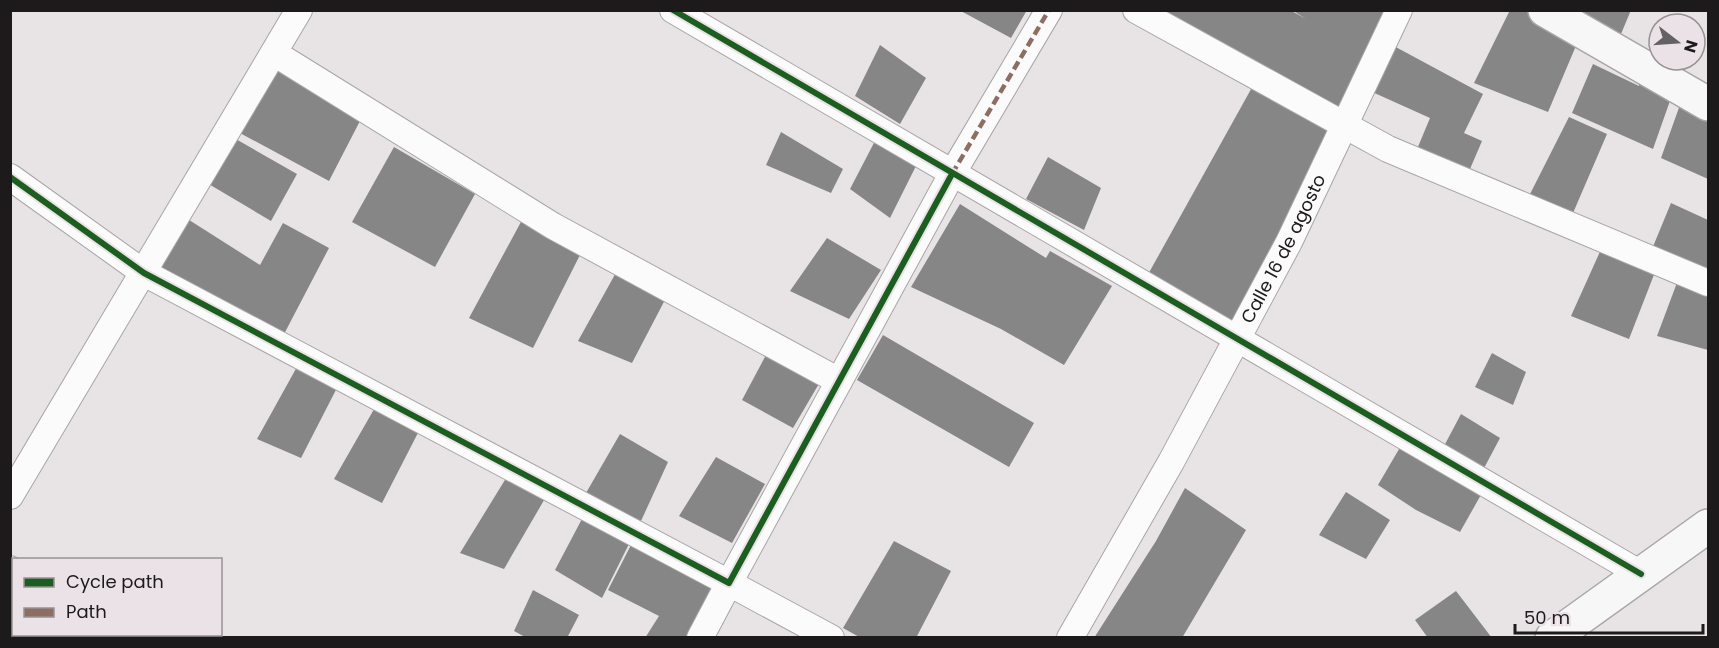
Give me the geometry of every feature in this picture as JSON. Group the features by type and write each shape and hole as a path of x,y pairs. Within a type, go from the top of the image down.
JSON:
{"main road":[{"path":"1545,10 1702,96"},
{"path":"1552,638 1708,526"}],"street":[{"path":"10,496 299,10"},
{"path":"673,10 1641,574"},
{"path":"700,638 952,174 1049,10"},
{"path":"1136,10 1388,149 1708,283"},
{"name":"Calle 16 de agosto","path":"1070,638 1171,462 1289,242 1399,10"},
{"path":"274,53 553,226 839,381"},
{"path":"10,177 144,273 831,638"}],"building":[{"path":"959,10 1027,10 1011,38"},
{"path":"1166,10 1290,10 1306,19 1292,10 1387,10 1342,117 1162,17"},
{"path":"1510,10 1524,10 1578,41 1548,112 1474,83"},
{"path":"1575,10 1631,10 1621,34"},
{"path":"880,45 926,78 900,124 855,96"},
{"path":"1392,45 1483,94 1464,133 1482,141 1467,176 1415,154 1430,118 1370,91"},
{"path":"1593,64 1671,98 1653,149 1572,113"},
{"path":"277,65 361,119 329,181 238,132"},
{"path":"1255,82 1336,126 1233,329 1146,278"},
{"path":"1681,102 1708,114 1708,179 1661,158"},
{"path":"1569,117 1607,134 1570,220 1527,200"},
{"path":"781,132 843,169 831,193 766,165"},
{"path":"234,138 297,174 271,221 207,183"},
{"path":"876,139 916,166 890,218 850,189"},
{"path":"394,147 475,194 435,267 352,222"},
{"path":"1048,157 1101,188 1084,230 1026,199"},
{"path":"1671,203 1708,220 1708,273 1652,249"},
{"path":"960,204 1046,258 1050,251 1112,286 1064,365 1001,329 911,287"},
{"path":"186,218 260,265 283,223 329,248 282,338 153,271"},
{"path":"522,220 581,253 533,348 469,318"},
{"path":"827,238 881,270 849,319 790,291"},
{"path":"1603,245 1657,267 1629,339 1571,316"},
{"path":"618,269 667,296 632,363 578,341"},
{"path":"1678,280 1708,292 1708,350 1657,336"},
{"path":"883,335 1034,423 1009,467 857,380"},
{"path":"767,353 820,382 793,428 742,400"},
{"path":"1492,353 1526,372 1513,405 1475,387"},
{"path":"298,365 339,384 301,458 257,439"},
{"path":"377,404 421,427 382,503 334,479"},
{"path":"1461,414 1500,438 1482,472 1443,448"},
{"path":"620,434 668,462 641,521 586,493"},
{"path":"1402,444 1482,493 1460,532 1416,510 1378,485"},
{"path":"716,457 765,484 732,543 679,516"},
{"path":"508,475 547,495 504,569 460,553"},
{"path":"1185,488 1246,530 1182,638 1094,638 1156,541"},
{"path":"1346,492 1390,520 1366,559 1319,535"},
{"path":"583,517 630,542 602,598 555,570"},
{"path":"633,541 721,585 689,638 645,638 659,616 608,590"},
{"path":"894,541 951,571 916,638 861,638 843,628"},
{"path":"533,590 579,615 567,638 527,638 514,631"},
{"path":"1456,591 1492,638 1428,638 1415,620"}],"marked path":[{"path":"952,174 1049,10"}],"cycle path":[{"path":"673,10 1641,574"},
{"path":"10,177 144,273 729,583 952,174"}]}
